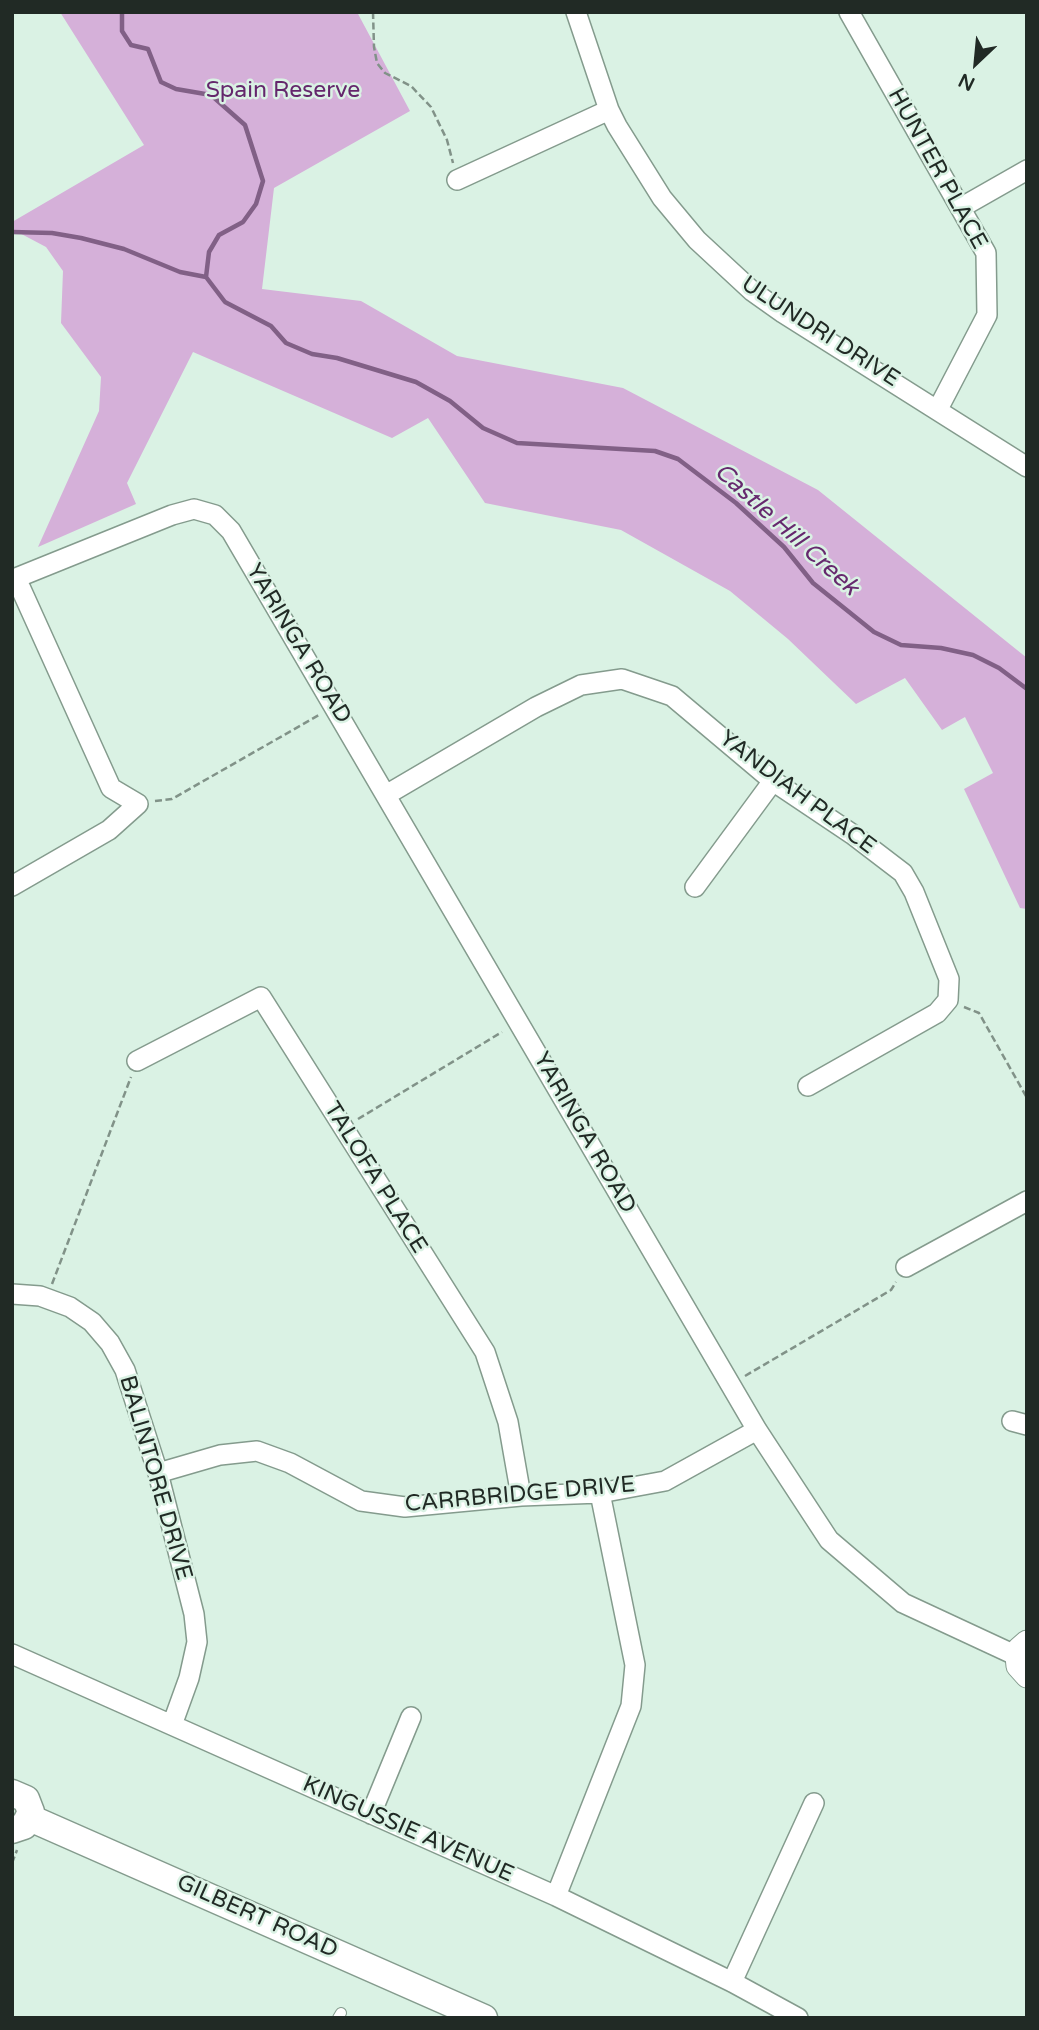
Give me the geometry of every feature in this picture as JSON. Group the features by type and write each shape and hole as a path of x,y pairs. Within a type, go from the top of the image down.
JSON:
{"main road":[{"path":"12,1793 26,1799 30,1805 21,1824"},
{"name":"GILBERT ROAD","path":"21,1824 484,2018"}],"street":[{"name":"ULUNDRI DRIVE","path":"576,12 609,110 662,198 697,240 726,268 783,313 1027,467"},
{"name":"HUNTER PLACE","path":"849,12 986,253 987,315 938,409"},
{"path":"457,180 609,110"},
{"path":"962,207 1027,170"},
{"name":"YARINGA ROAD","path":"14,578 194,509 215,515 231,531 757,1430 829,1540 903,1603 1024,1658"},
{"path":"12,886 109,830 138,804 111,788 14,578"},
{"name":"YANDIAH PLACE","path":"386,794 536,707 581,685 622,679 672,695 773,781 852,834 903,873 914,892 949,979 948,1000"},
{"path":"695,887 773,781"},
{"name":"TALOFA PLACE","path":"137,1061 261,997 485,1352 508,1422 521,1496"},
{"path":"808,1086 937,1013 948,1000"},
{"path":"906,1268 1027,1201"},
{"name":"BALINTORE DRIVE","path":"12,1294 46,1298 70,1307 92,1322 110,1343 125,1370 158,1474 194,1614 197,1642 189,1678 172,1725"},
{"name":"CARRBRIDGE DRIVE","path":"158,1474 220,1455 257,1451 290,1462 361,1501 405,1507 521,1496 600,1493 665,1480 757,1430"},
{"path":"556,1896 631,1706 635,1665 600,1493"},
{"name":"KINGUSSIE AVENUE","path":"12,1654 556,1896 732,1982 798,2018"},
{"path":"371,1814 411,1717"},
{"path":"732,1982 814,1804"}],"path":[{"path":"373,12 377,63 385,73 411,86 430,107 447,140 457,180"},
{"path":"138,804 172,799 335,706"},
{"path":"948,1000 979,1013 1027,1098"},
{"path":"344,1128 519,1022"},
{"path":"46,1298 137,1061"},
{"path":"730,1384 891,1290 906,1268"}],"green space":[{"name":"Spain Reserve","path":"60,12 357,12 410,111 274,188 262,289 361,301 457,356 623,388 818,490 1027,658 1027,909 1020,908 964,789 993,773 965,717 942,730 905,678 856,704 788,639 730,591 621,530 485,503 428,418 392,438 193,352 127,483 136,504 38,547 99,411 101,377 61,323 63,271 46,247 12,229 12,222 144,145"}],"waterway":[{"name":"Castle Hill Creek","path":"122,12 122,31 131,45 148,49 161,82 176,89 211,95 245,125 263,181 256,204 243,222 219,235 209,252 206,277 225,302 271,326 286,343 312,354 337,358 416,382 450,401 483,428 517,443 655,451 678,459 736,503 784,547 813,583 874,632 901,645 941,648 973,655 999,668 1027,689"},
{"path":"12,232 52,233 81,238 124,249 180,272 206,277"}]}
